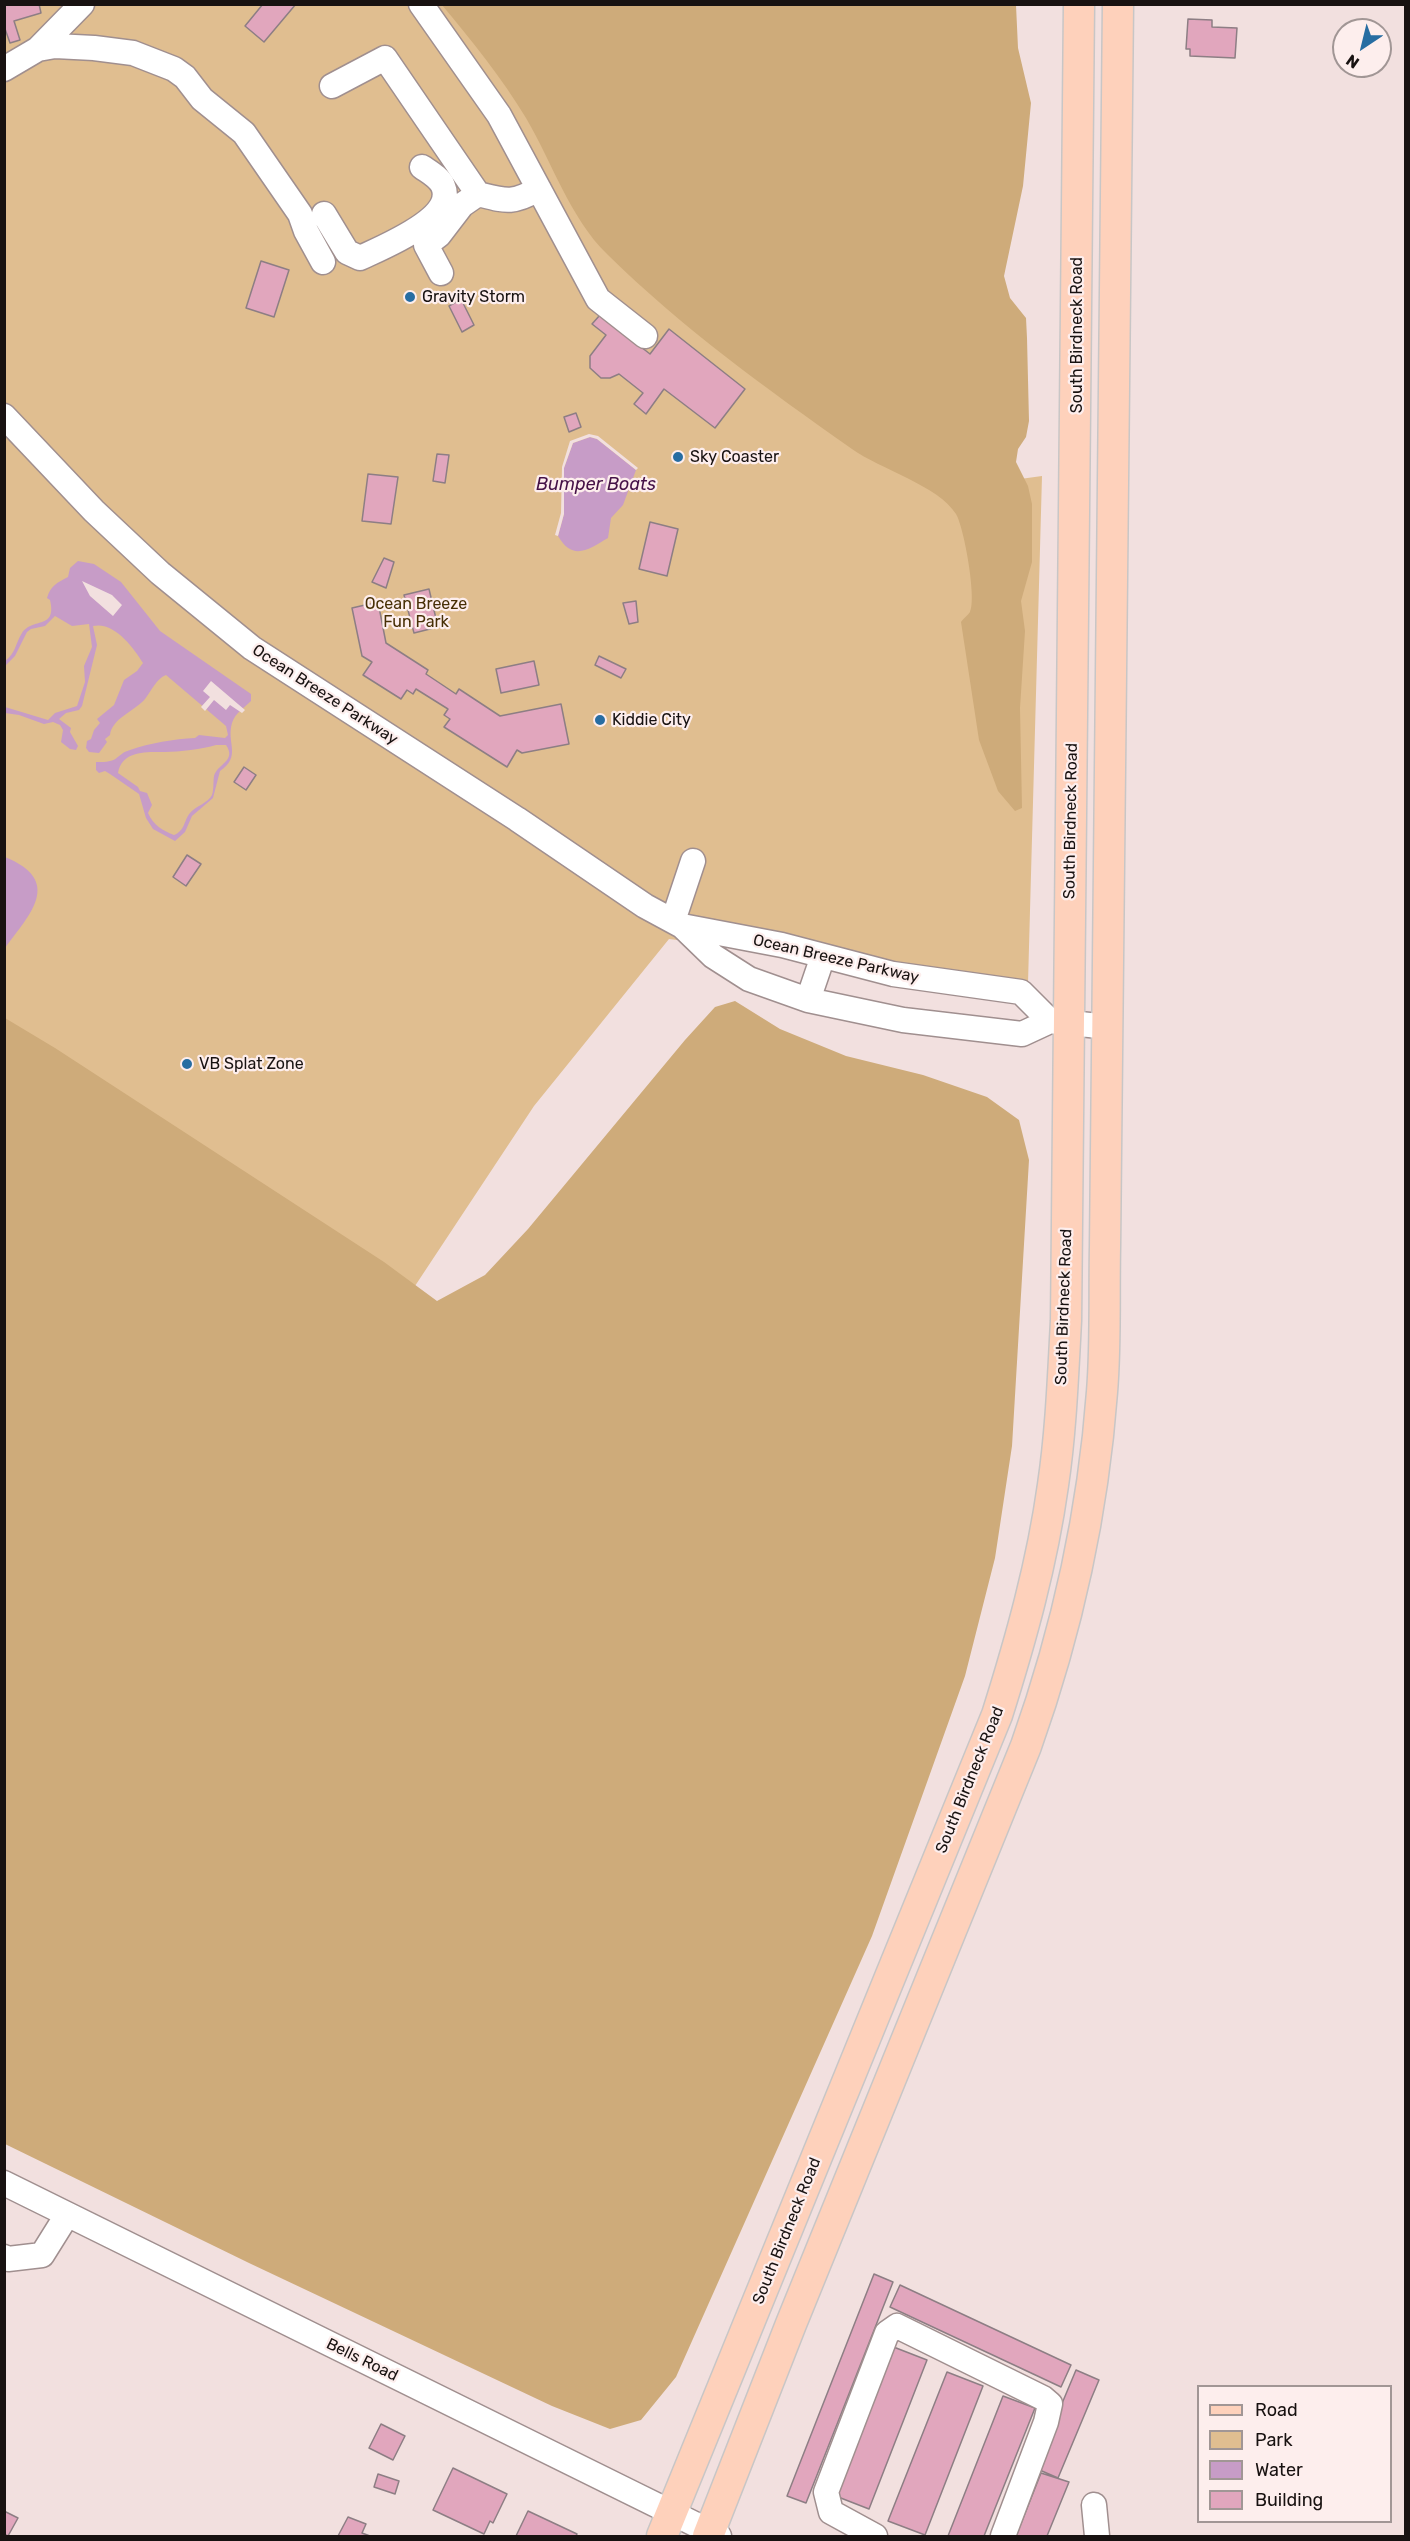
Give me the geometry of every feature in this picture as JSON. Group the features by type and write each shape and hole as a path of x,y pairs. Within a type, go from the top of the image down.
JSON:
{"main road":[{"name":"South Birdneck Road","path":"666,2525 997,1715 1021,1638 1040,1562 1054,1484 1066,1321 1059,1022 1075,597 1080,4"},
{"path":"712,2535 791,2324 1026,1746 1050,1678 1064,1627 1089,1513 1102,1391 1108,1027 1118,4"}],"street":[{"path":"38,49 61,4"},
{"path":"4,69 38,49 82,4"},
{"path":"421,4 499,115 598,299 645,336"},
{"path":"38,49 74,46 123,52 156,60 185,77 202,99 244,133 300,214 306,231 323,262"},
{"path":"332,86 385,58 473,188"},
{"path":"324,214 347,252 360,258 424,225 441,206 444,192 438,179 422,166"},
{"path":"444,192 473,188 507,202 519,200 539,189"},
{"path":"441,273 426,245 439,235 473,188"},
{"name":"Ocean Breeze Parkway","path":"4,416 102,519 160,573 252,648 517,819 645,906 678,924 713,956 749,979 808,1000 903,1020 1022,1034 1059,1022"},
{"path":"678,924 693,861"},
{"name":"Ocean Breeze Parkway","path":"678,924 782,945 894,975 1021,992 1059,1022"},
{"path":"808,1000 823,956"},
{"path":"1059,1022 1108,1027"},
{"name":"Bells Road","path":"4,2183 666,2525 712,2535"},
{"path":"4,2257 8,2259 42,2255 68,2215"},
{"path":"875,2536 831,2512 826,2492 887,2332 897,2326 1043,2398 1050,2404 1046,2422 1003,2536"},
{"path":"1094,2505 1097,2536"}],"green space":[{"name":"Ocean Breeze Fun Park","path":"5,5 456,5 962,487 1042,476 1028,983 669,939 534,1106 413,1289 5,1039"}],"shaded area":[{"path":"442,5 1016,5 1018,48 1031,103 1023,186 1004,276 1010,298 1026,318 1027,338 1029,421 1026,437 1018,449 1016,462 1028,486 1032,504 1032,562 1021,601 1025,631 1020,708 1022,808 1015,811 998,791 979,740 961,622 970,612 972,605 971,579 963,533 956,514 937,495 852,449 757,380 665,307 607,254 582,224 517,103"},
{"path":"735,1001 780,1029 846,1056 923,1075 987,1097 1019,1120 1029,1160 1012,1446 995,1558 965,1676 872,1936 676,2377 641,2420 610,2429 552,2406 249,2263 5,2144 5,1018 55,1048 384,1262 437,1301 485,1275 528,1229 715,1007"}],"water":[{"name":"Bumper Boats","path":"590,437 597,439 636,470 623,505 611,518 608,538 588,549 575,551 569,549 558,536 564,514 564,468 573,443"},
{"path":"78,561 94,564 121,582 160,631 251,694 251,701 233,719 232,754 227,765 220,771 213,798 192,816 185,832 175,841 153,829 146,818 139,794 105,771 99,773 96,770 96,762 114,760 125,752 146,745 195,738 199,735 225,738 228,735 226,726 166,675 157,682 141,703 115,724 99,753 89,752 86,748 87,741 91,739 100,723 97,719 114,705 124,680 137,671 143,663 129,643 116,632 101,626 93,626 97,645 82,706 79,710 66,713 59,719 71,728 70,732 78,746 76,750 70,749 61,742 63,730 60,725 53,722 44,724 19,715 5,713 5,707 48,720 55,713 77,706 85,682 84,666 92,647 89,624 72,626 55,616 45,626 27,632 15,656 5,666 5,661 13,652 22,633 50,616 50,600 47,598 50,590 68,577 70,568","holes":["226,745 229,750 228,759 214,776 212,795 190,813 182,828 174,835 159,827 150,817 148,813 152,805 147,793 140,791 138,787 118,773 124,760 136,754"]},
{"path":"5,857 23,866 33,876 37,887 32,910 5,948"}],"pier":[{"path":"589,434 598,436 638,468 636,470 597,439 590,437 573,443 564,468 564,514 558,536 555,535 561,513 562,467 570,441"},
{"path":"82,581 112,595 122,605 113,616 90,596"},
{"path":"211,681 245,710 242,713 230,705 226,710 214,700 205,711 201,707 210,697 203,691"}],"building":[{"path":"4,4 39,4 41,13 14,21 20,40 10,43 4,26"},
{"path":"263,4 296,4 264,42 245,26"},
{"path":"1188,19 1212,20 1212,27 1237,28 1235,58 1190,56 1190,49 1186,49"},
{"path":"261,261 289,270 274,317 246,308"},
{"path":"461,299 474,325 462,332 449,306"},
{"path":"600,315 650,354 669,329 745,389 715,428 664,389 646,414 634,404 643,393 619,374 610,378 601,378 590,368 590,356 606,335 592,324"},
{"path":"576,413 581,427 569,432 564,417"},
{"path":"437,454 449,455 445,483 433,481"},
{"path":"368,474 398,477 391,524 362,521"},
{"path":"650,522 678,529 667,576 639,569"},
{"path":"384,558 394,562 386,588 372,582"},
{"path":"429,589 438,627 414,633 404,595"},
{"path":"636,601 638,622 629,624 623,603"},
{"path":"378,602 386,643 428,670 426,674 456,694 459,689 500,716 561,704 569,744 522,753 517,750 507,767 444,727 450,719 444,715 448,709 416,689 413,694 407,690 401,699 363,675 372,662 362,656 352,608"},
{"path":"599,656 626,669 621,678 595,665"},
{"path":"534,661 539,685 501,693 496,669"},
{"path":"244,767 256,775 246,790 234,782"},
{"path":"187,855 201,864 186,886 173,877"},
{"path":"874,2274 893,2282 806,2503 787,2496"},
{"path":"900,2285 1071,2365 1061,2387 890,2307"},
{"path":"891,2346 927,2360 869,2509 833,2495"},
{"path":"1076,2370 1099,2380 1058,2478 1035,2468"},
{"path":"947,2372 983,2386 925,2535 888,2521"},
{"path":"1003,2396 1035,2408 984,2536 948,2536"},
{"path":"381,2424 405,2436 393,2460 369,2448"},
{"path":"453,2468 507,2494 493,2523 490,2521 484,2534 433,2510"},
{"path":"1041,2473 1069,2482 1047,2536 1016,2536"},
{"path":"378,2474 399,2481 395,2494 374,2487"},
{"path":"4,2511 18,2518 8,2536 4,2534"},
{"path":"528,2511 577,2534 576,2536 516,2536"},
{"path":"348,2517 366,2524 362,2533 370,2536 338,2536"}],"place":[{"name":"Gravity Storm","path":"410,297"},
{"name":"Sky Coaster","path":"678,457"},
{"name":"Kiddie City","path":"600,720"},
{"name":"VB Splat Zone","path":"187,1064"}]}
